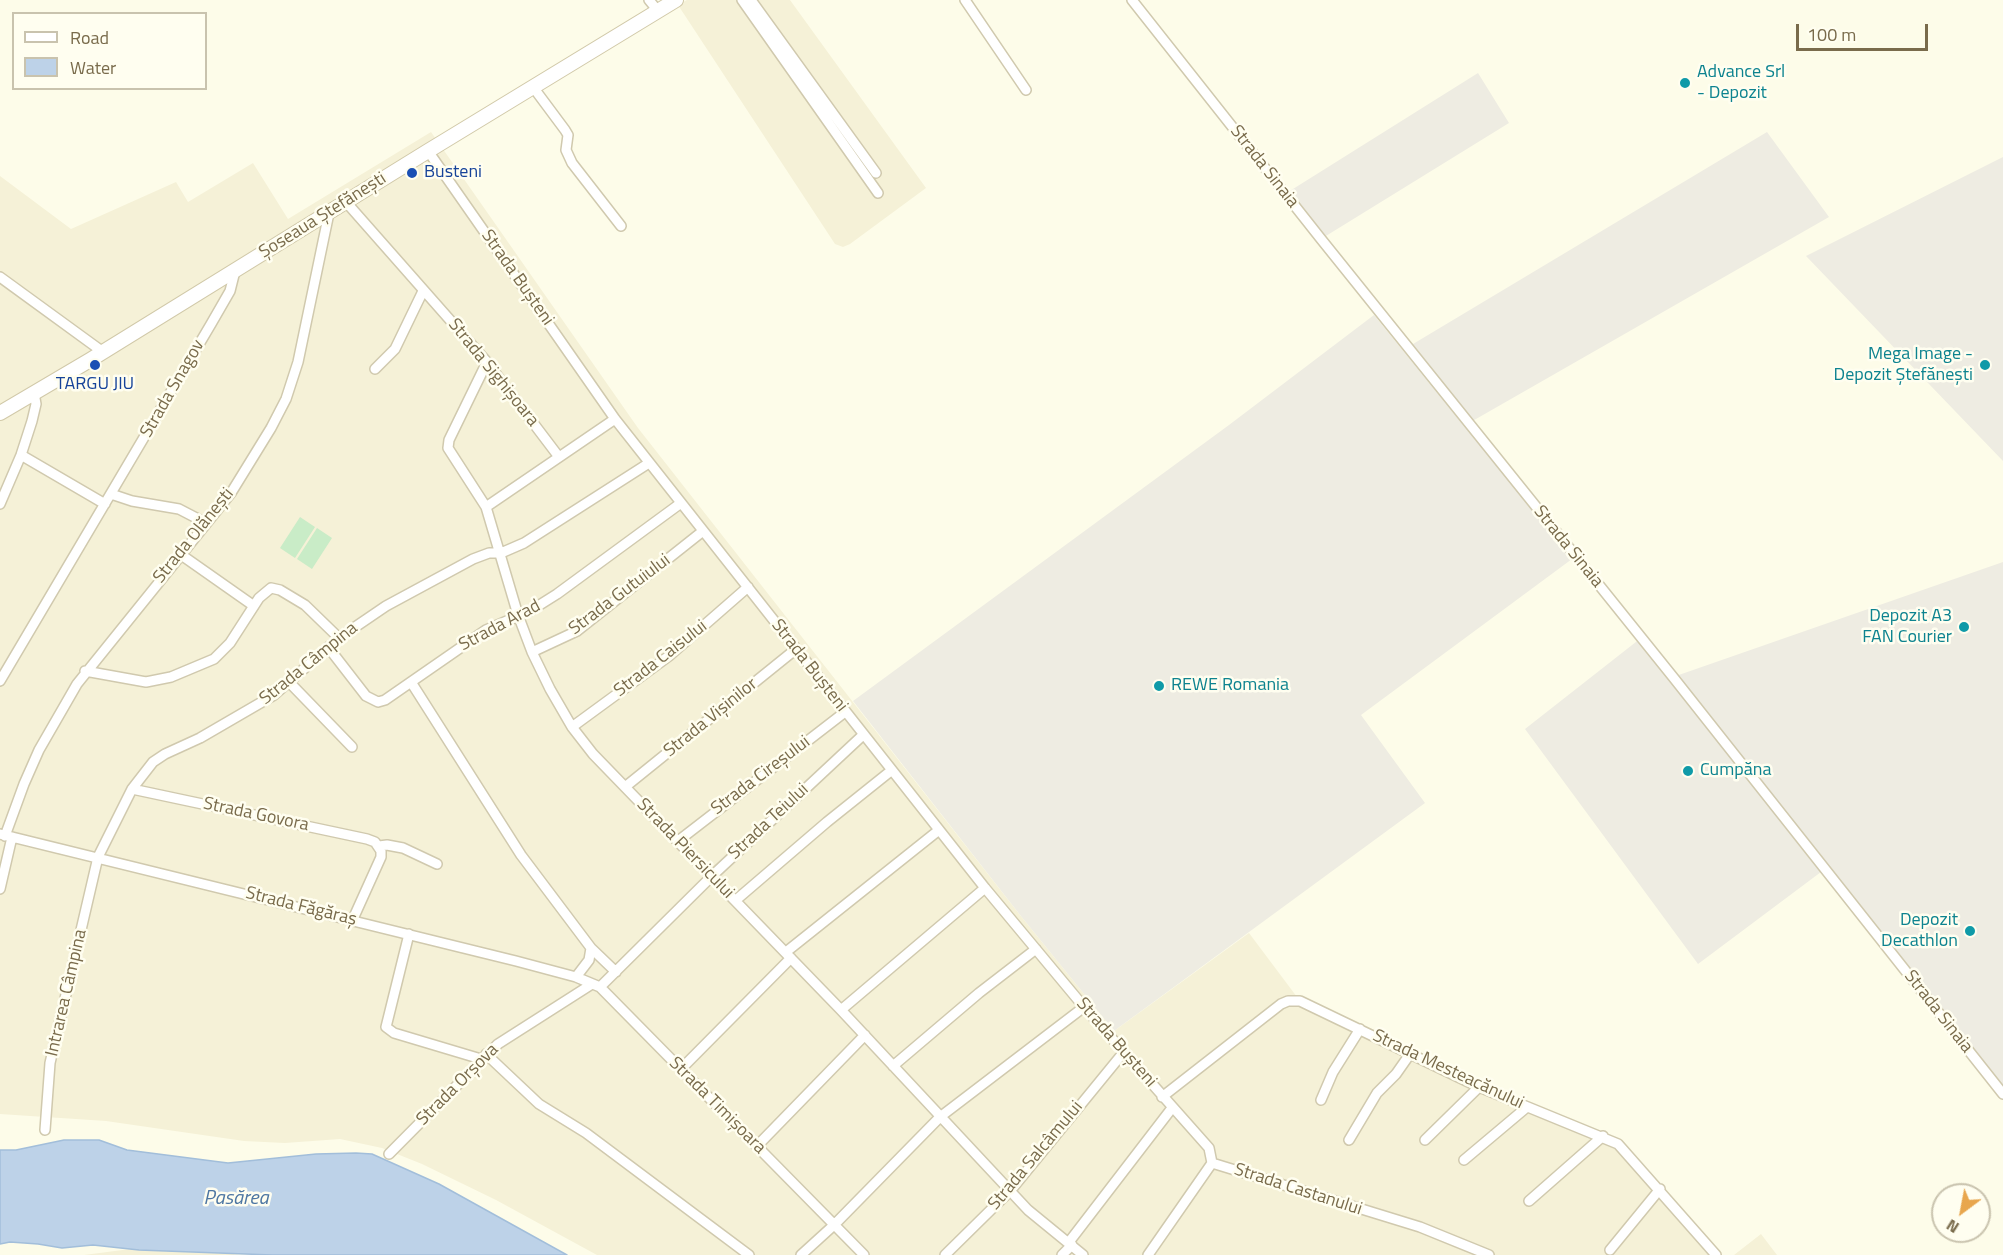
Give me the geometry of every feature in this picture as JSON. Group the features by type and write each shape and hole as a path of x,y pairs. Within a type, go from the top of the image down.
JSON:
{"main road":[{"name":"Șoseaua Ștefănești","path":"0,413 533,87 653,5 676,0"}],"street":[{"path":"742,0 878,193"},
{"path":"751,0 876,173"},
{"path":"965,0 1026,90"},
{"name":"Strada Sinaia","path":"1132,0 2003,1094"},
{"path":"533,87 566,130 567,150 572,163 621,226"},
{"name":"Strada Bușteni","path":"428,151 615,419 649,463 986,888 1123,1053 1209,1148 1212,1163"},
{"name":"Strada Sighișoara","path":"346,202 487,362 559,457"},
{"name":"Strada Olănești","path":"0,889 6,836 24,784 39,750 68,698 85,671 231,493 271,428 293,381 329,213"},
{"name":"Strada Snagov","path":"0,681 227,296 235,271"},
{"path":"0,277 103,352"},
{"path":"375,369 395,349 423,291"},
{"name":"Strada Piersicului","path":"487,362 448,444 451,454 486,507 518,615 532,652 572,727 586,747 865,1035 1028,1210 1083,1255"},
{"path":"0,504 21,455 35,411 34,393"},
{"path":"486,507 615,419"},
{"path":"21,455 105,504"},
{"name":"Strada Câmpina","path":"98,857 132,789 153,762 233,720 274,695 339,638 386,606 455,569 489,554 501,553 534,536 649,463"},
{"path":"111,494 145,504 179,509 206,523"},
{"name":"Strada Arad","path":"328,647 366,696 372,701 385,700 486,630 530,611 557,594 681,502"},
{"name":"Strada Gutuiului","path":"532,652 577,631 703,531"},
{"path":"180,554 254,606"},
{"name":"Strada Caisului","path":"572,727 669,656 748,587"},
{"path":"85,671 146,682 171,677 214,659 222,653 264,591 275,588 291,595 320,617 339,638"},
{"name":"Strada Vișinilor","path":"625,787 796,649"},
{"path":"290,682 352,747"},
{"path":"411,682 521,855 591,948 616,972"},
{"name":"Strada Cireșului","path":"678,841 845,712"},
{"name":"Strada Teiului","path":"596,986 616,972 712,876 864,735"},
{"path":"735,900 892,770"},
{"name":"Strada Govora","path":"132,789 367,839 379,846 403,848 437,864"},
{"path":"681,1069 788,955 939,830"},
{"name":"Strada Făgăraș","path":"6,836 353,919 576,978 596,986"},
{"path":"353,919 381,856 379,846"},
{"name":"Intrarea Câmpina","path":"45,1130 50,1063 98,857"},
{"path":"841,1010 986,888"},
{"path":"410,934 386,1026 394,1033 484,1057 540,1104 586,1133 749,1255"},
{"path":"576,978 589,960 591,948"},
{"path":"893,1066 979,993 1036,949"},
{"name":"Strada Orșova","path":"389,1154 484,1057 504,1040 596,986"},
{"name":"Strada Timișoara","path":"596,986 864,1255"},
{"name":"Strada Mesteacănului","path":"1162,1097 1271,1012 1288,1001 1300,1001 1479,1087 1603,1136 1624,1149 1716,1255"},
{"path":"801,1255 834,1225 940,1117 1084,1007"},
{"path":"1321,1100 1333,1072 1360,1029"},
{"path":"757,1146 865,1035"},
{"name":"Strada Salcâmului","path":"945,1255 1011,1190 1123,1053"},
{"path":"1349,1140 1377,1093 1396,1074 1410,1054"},
{"path":"1425,1140 1479,1087"},
{"path":"1464,1160 1527,1107"},
{"path":"1062,1255 1172,1108"},
{"path":"1529,1202 1603,1136"},
{"name":"Strada Castanului","path":"1148,1255 1212,1163 1420,1227 1489,1255"},
{"path":"1610,1250 1660,1189"}],"shaded area":[{"path":"687,0 790,0 926,188 850,244 843,247 835,244 678,5"},
{"path":"1478,73 1509,123 1321,239 1285,194"},
{"path":"431,132 638,428 1020,915 1114,1031 1249,933 1300,1001 1410,1054 1611,1140 1716,1255 597,1255 496,1200 422,1164 382,1148 340,1139 285,1143 244,1141 106,1121 0,1114 0,176 71,229 176,182 188,202 253,163 288,219"},
{"path":"1767,132 1829,217 1469,423 1408,347"},
{"path":"2003,157 2003,461 1806,256"},
{"path":"1374,315 1572,559 1361,715 1425,803 1114,1031 853,701 1229,425"},
{"path":"2003,562 2003,1094 1825,869 1698,964 1525,729 1641,638 1673,677"},
{"path":"1761,1234 1777,1255 1734,1255"},
{"path":"169,1244 239,1255 84,1255"}],"green space":[{"path":"300,517 315,527 295,558 280,548"},
{"path":"317,528 332,538 312,569 297,559"}],"water":[{"name":"Pasărea","path":"64,1140 99,1140 127,1150 228,1163 316,1154 372,1154 439,1184 567,1255 272,1255 139,1250 93,1245 62,1248 10,1242 0,1244 0,1150 16,1150"}],"place":[{"name":"Advance Srl - Depozit","path":"1685,83"},
{"name":"Busteni","path":"412,173"},
{"name":"TARGU JIU","path":"95,365"},
{"name":"Mega Image - Depozit Ștefănești","path":"1985,365"},
{"name":"Depozit A3 FAN Courier","path":"1964,627"},
{"name":"REWE Romania","path":"1159,686"},
{"name":"Cumpăna","path":"1688,771"},
{"name":"Depozit Decathlon","path":"1970,931"}]}
